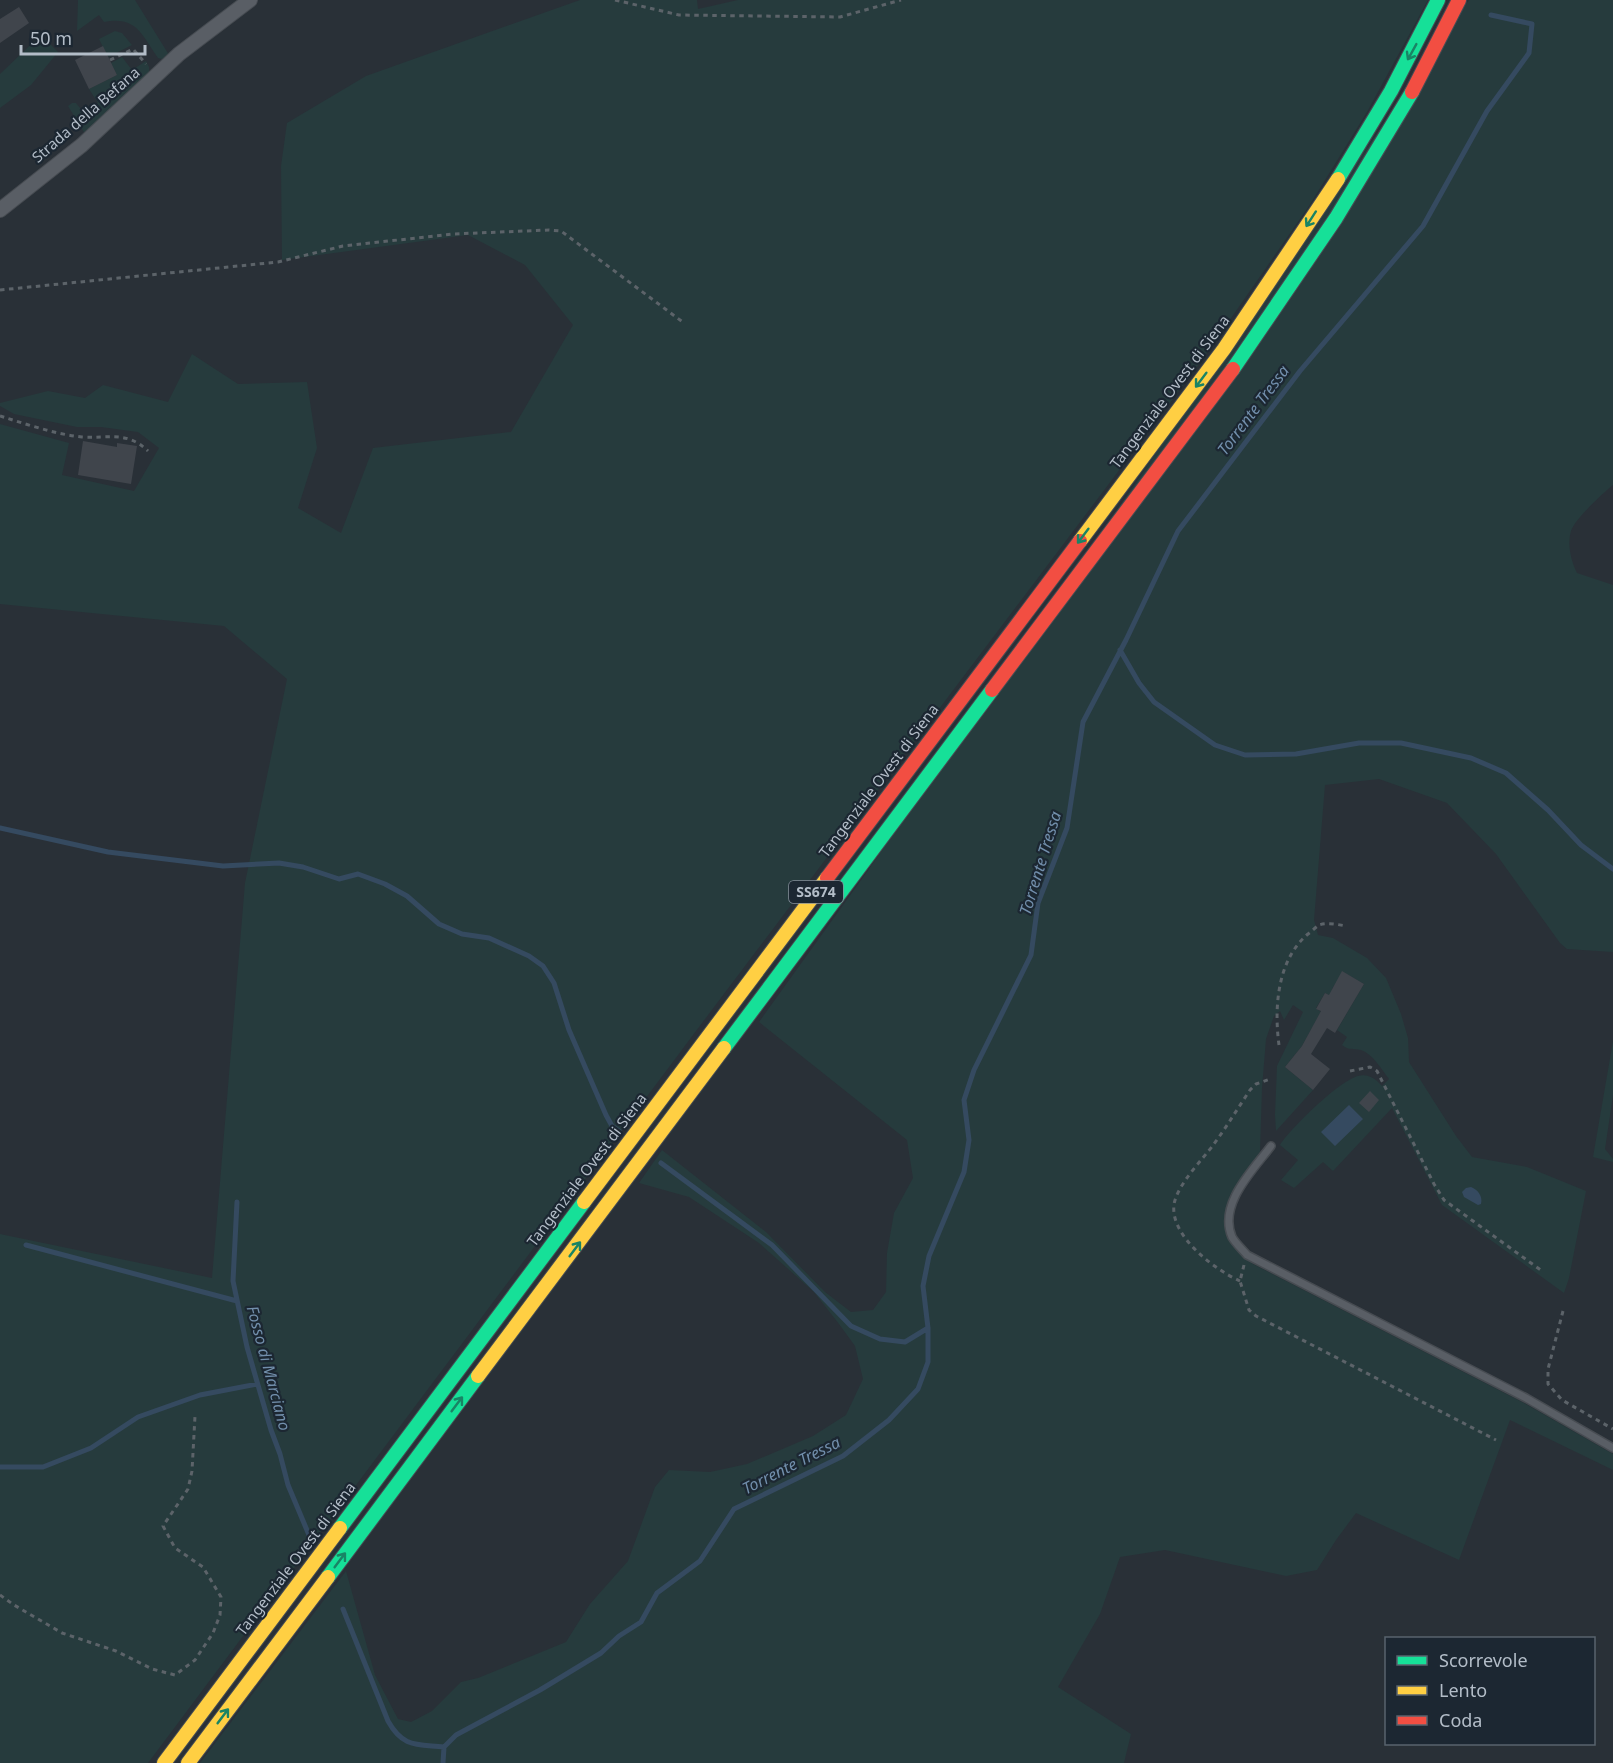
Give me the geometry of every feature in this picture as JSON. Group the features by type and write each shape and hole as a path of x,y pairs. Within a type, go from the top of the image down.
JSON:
{"highway":[{"name":"Tangenziale Ovest di Siena","path":"164,1763 1224,350 1312,219 1379,111 1438,0"},
{"name":"SS674","path":"188,1763 1244,354 1336,218 1410,95 1459,0"}],"street":[{"name":"Strada della Befana","path":"0,210 82,145 179,54 250,0"}],"lane":[{"path":"1271,1146 1244,1182 1231,1208 1229,1221 1232,1236 1248,1255 1526,1398 1613,1448"}],"path":[{"path":"615,0 679,15 840,17 901,0"},
{"path":"110,60 133,49 145,64 152,60"},
{"path":"0,290 278,262 343,246 453,234 549,230 561,231 684,323"},
{"path":"0,416 30,426 82,437 117,436 138,441 148,451"},
{"path":"1279,1045 1277,1001 1286,964 1292,952 1303,938 1319,925 1347,926"},
{"path":"1350,1071 1370,1067 1377,1071 1444,1200 1542,1271"},
{"path":"1240,1281 1228,1276 1188,1243 1176,1222 1173,1206 1178,1192 1250,1090 1256,1084 1270,1079"},
{"path":"1248,1255 1240,1281 1249,1310 1256,1317 1496,1440"},
{"path":"1563,1311 1548,1369 1548,1384 1562,1400 1613,1429"},
{"path":"0,1595 62,1633 116,1651 152,1669 176,1675 195,1660 213,1633 220,1615 221,1598 202,1567 175,1548 163,1526 188,1489 192,1471 195,1416"}],"green space":[{"path":"78,0 135,0 169,55 162,59 158,58 142,34 131,24 115,21 104,22 99,15 77,31"},
{"path":"580,0 697,0 698,9 738,0 1428,0 1367,112 1309,206 1197,367 148,1763 0,1763 0,1234 212,1278 245,883 287,679 224,626 0,604 0,424 69,443 62,475 134,491 159,448 138,432 101,427 77,427 14,414 0,406 0,403 48,391 85,398 103,385 168,402 192,354 238,384 307,382 317,448 298,508 341,533 373,448 511,432 573,325 525,265 468,235 282,260 281,166 287,123 366,76"},
{"path":"1469,0 1613,0 1613,485 1573,526 1569,542 1571,558 1577,573 1613,585 1613,952 1567,949 1560,943 1496,854 1447,803 1379,779 1325,785 1314,920 1318,935 1333,938 1367,958 1386,978 1408,1038 1409,1062 1472,1157 1527,1167 1586,1191 1569,1278 1564,1293 1442,1205 1392,1108 1333,1171 1323,1162 1294,1188 1281,1180 1298,1160 1280,1145 1316,1106 1339,1086 1358,1076 1372,1077 1382,1086 1389,1079 1365,1052 1342,1045 1347,1037 1337,1030 1364,984 1343,972 1332,989 1333,997 1325,993 1316,1008 1321,1012 1302,1046 1285,1067 1313,1090 1276,1131 1277,1066 1303,1012 1293,1005 1284,1020 1280,1011 1274,1016 1266,1039 1260,1152 1230,1195 1224,1221 1228,1239 1235,1249 1253,1264 1524,1403 1613,1454 1613,1470 1510,1420 1459,1560 1356,1513 1317,1570 1286,1576 1165,1550 1120,1557 1100,1614 1058,1687 1131,1734 1124,1763 200,1763 346,1571 375,1675 398,1719 411,1722 432,1711 461,1682 478,1678 566,1642 590,1604 628,1561 655,1487 669,1470 710,1472 747,1464 813,1436 846,1415 863,1379 855,1346 814,1292 759,1243 689,1197 639,1183 662,1150 766,1232 825,1292 851,1312 873,1310 886,1292 887,1253 894,1213 913,1178 907,1140 759,1022 864,876"},
{"path":"115,31 122,33 132,45 108,57 99,39"},
{"path":"41,35 58,52 31,85 0,108 0,74"},
{"path":"122,57 132,70 146,61 149,73 85,134 68,106 76,103 84,113 98,103 89,89 117,75 111,63"},
{"path":"1613,1041 1613,1095 1605,1149 1613,1162 1593,1157"}],"water":[{"path":"1349,1105 1363,1119 1335,1146 1321,1132"},
{"path":"1471,1187 1479,1194 1481,1204 1478,1205 1464,1197 1462,1192"}],"building":[{"path":"19,7 29,23 0,43 0,19"},
{"path":"103,46 117,75 89,89 75,60"},
{"path":"83,441 117,447 117,443 137,446 131,484 78,475"},
{"path":"1342,971 1364,984 1335,1033 1327,1028 1311,1054 1330,1069 1313,1090 1285,1067 1302,1046 1321,1011 1316,1009 1325,993 1329,995"},
{"path":"1370,1091 1379,1100 1369,1112 1359,1103"}],"waterway":[{"name":"Torrente Tressa","path":"443,1763 444,1747 456,1735 540,1690 601,1653 619,1636 641,1622 657,1593 700,1561 734,1509 843,1456 889,1420 918,1389 928,1362 928,1328 923,1286 929,1256 964,1172 969,1140 964,1100 974,1070 1031,955 1038,903 1067,828 1083,722 1126,640 1178,531 1300,371 1423,226 1487,111 1529,53 1532,24 1491,15"},
{"path":"1120,650 1139,683 1154,702 1215,745 1245,755 1296,754 1359,743 1401,743 1471,758 1506,773 1548,810 1581,845 1613,869"},
{"path":"0,828 108,852 223,866 279,863 303,867 339,879 358,874 385,884 407,896 439,924 462,934 489,938 529,956 543,966 554,983 569,1030 606,1115 612,1126 619,1131"},
{"path":"661,1163 772,1245 851,1326 880,1339 905,1342 928,1328"},
{"name":"Fosso di Marciano","path":"237,1202 233,1281 247,1347 288,1485 309,1535"},
{"path":"26,1245 237,1301"},
{"path":"0,1467 43,1467 91,1448 138,1417 200,1395 257,1384"},
{"name":"Fosso di Marciano","path":"343,1609 388,1721 394,1730 399,1736 412,1743 444,1747"}],"traffic: fast":[{"path":"1338,179 1391,91 1438,0"},
{"path":"1233,369 1336,218 1412,92"},
{"path":"724,1048 992,690"},
{"path":"340,1528 584,1202"},
{"path":"328,1577 478,1376"}],"traffic: slow":[{"path":"1080,541 1224,349 1338,179"},
{"path":"584,1202 827,878"},
{"path":"478,1376 724,1048"},
{"path":"164,1763 340,1528"},
{"path":"188,1763 328,1577"}],"traffic: jam":[{"path":"1412,92 1459,0"},
{"path":"992,690 1233,369"},
{"path":"827,878 1080,541"}]}
